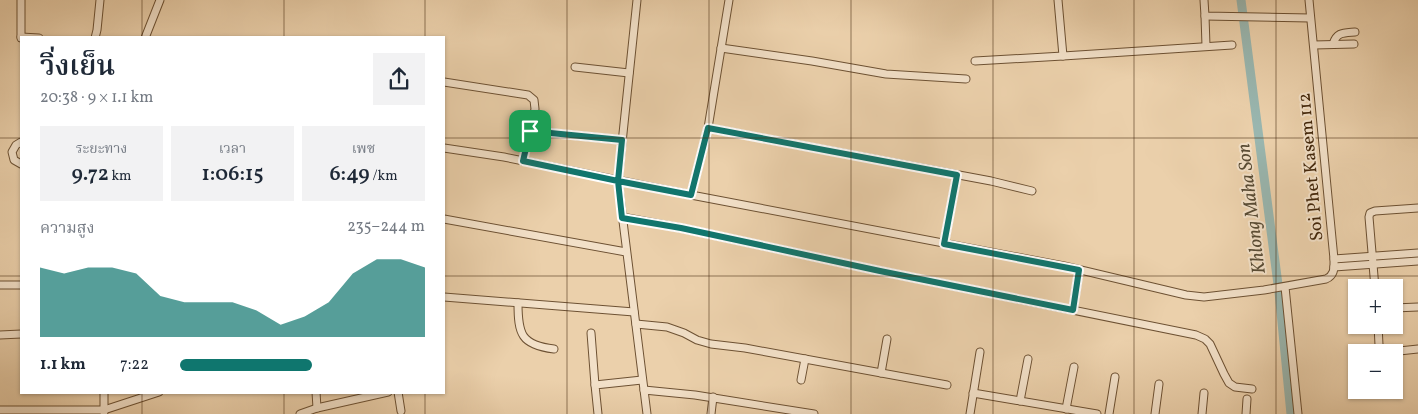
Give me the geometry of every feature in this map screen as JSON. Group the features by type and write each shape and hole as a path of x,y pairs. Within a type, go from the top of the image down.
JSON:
{"street":[{"path":"21,0 21,36"},
{"path":"96,36 100,0"},
{"path":"146,36 160,0"},
{"path":"637,0 618,181 647,414"},
{"path":"691,195 708,128 729,0"},
{"path":"1058,0 1063,56"},
{"path":"1204,0 1206,46"},
{"name":"Soi Phet Kasem 112","path":"1309,0 1334,267"},
{"path":"1205,16 1310,18"},
{"path":"1333,44 1338,35 1355,32"},
{"path":"1314,45 1354,44"},
{"path":"975,61 1232,45"},
{"path":"721,48 886,74 966,79"},
{"path":"575,67 629,73"},
{"path":"445,82 528,95 534,100 535,109 523,161"},
{"path":"708,128 1032,191"},
{"path":"530,131 622,140"},
{"path":"20,142 16,144 12,152 14,160 20,163"},
{"path":"445,148 523,161 1079,270 1196,297 1282,288 1331,277 1334,267 1418,261"},
{"path":"944,244 957,175"},
{"path":"1374,279 1370,213 1374,211 1418,208"},
{"path":"622,218 681,228 870,269 1196,335 1205,339 1210,344 1229,383 1235,387 1252,389"},
{"path":"445,219 626,252"},
{"path":"1334,258 1418,253"},
{"path":"1073,310 1079,270"},
{"path":"0,285 20,286"},
{"path":"1282,288 1298,414"},
{"path":"445,297 634,312"},
{"path":"518,303 519,327 523,336 532,344 542,348 554,349"},
{"path":"1403,308 1418,307"},
{"path":"636,324 667,328 711,344 947,384"},
{"path":"590,333 598,414"},
{"path":"0,335 20,334"},
{"path":"1378,334 1379,345 1383,351 1418,349"},
{"path":"881,373 887,338"},
{"path":"970,414 980,352"},
{"path":"1020,401 1028,359"},
{"path":"801,380 805,360"},
{"path":"1066,409 1074,367"},
{"path":"1109,414 1115,377"},
{"path":"595,385 642,380"},
{"path":"1155,414 1160,384"},
{"path":"644,390 713,397 814,414"},
{"path":"973,393 1096,414"},
{"path":"1202,414 1204,393"},
{"path":"104,394 104,412"},
{"path":"0,410 104,412 154,394"},
{"path":"316,394 317,408"},
{"path":"300,414 317,408 379,394"},
{"path":"398,394 402,411"},
{"path":"711,414 713,397"},
{"path":"1246,414 1247,399"},
{"path":"758,414 759,404"}],"waterway":[{"name":"Khlong Maha Son","path":"1241,0 1279,292 1291,414"}],"route":[{"path":"530,131 523,161 618,181 622,218 681,228 1073,310 1079,270 944,244 957,175 708,128 691,195 618,181 622,140 530,131"}]}
